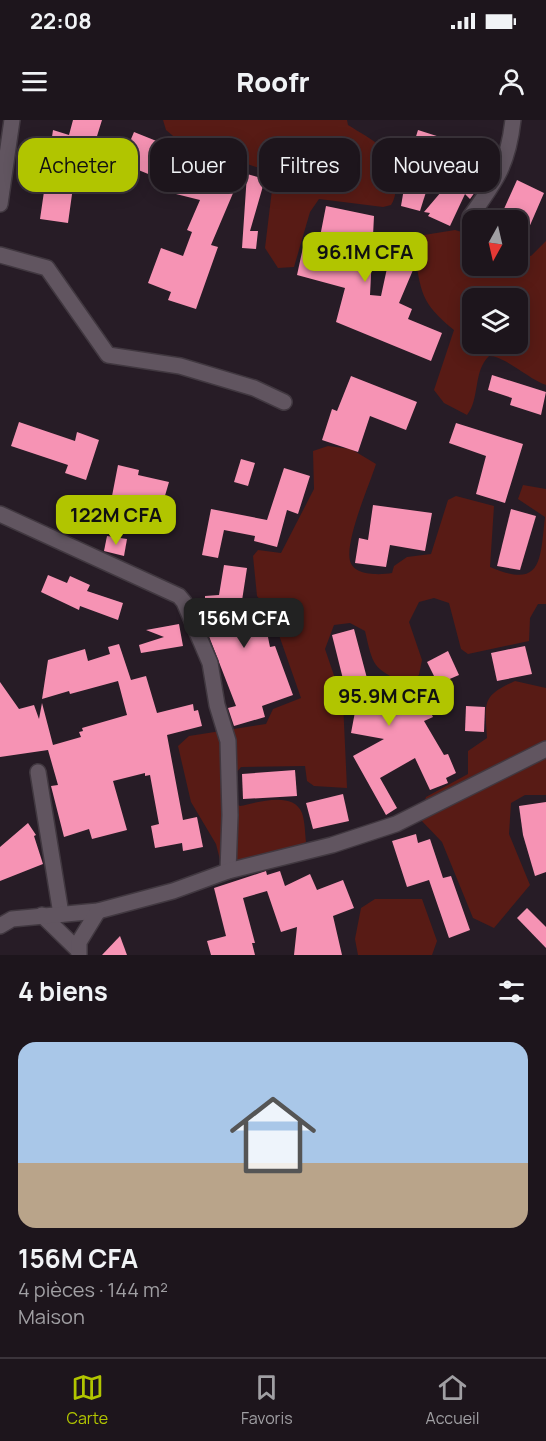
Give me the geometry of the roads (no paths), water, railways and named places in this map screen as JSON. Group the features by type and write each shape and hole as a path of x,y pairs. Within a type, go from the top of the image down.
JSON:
{"street":[{"path":"0,204 12,120"},
{"path":"475,210 503,168 510,150 513,120"},
{"path":"0,255 47,268 108,356 180,366 254,388 284,402"},
{"path":"0,514 171,592 184,602 210,663 217,705 228,741 230,815 228,871"},
{"path":"0,926 12,919 98,911 173,891 228,871 332,845 396,824 546,749"},
{"path":"38,772 61,914"},
{"path":"78,953 79,942 98,911"},
{"path":"42,915 78,953"}]}
